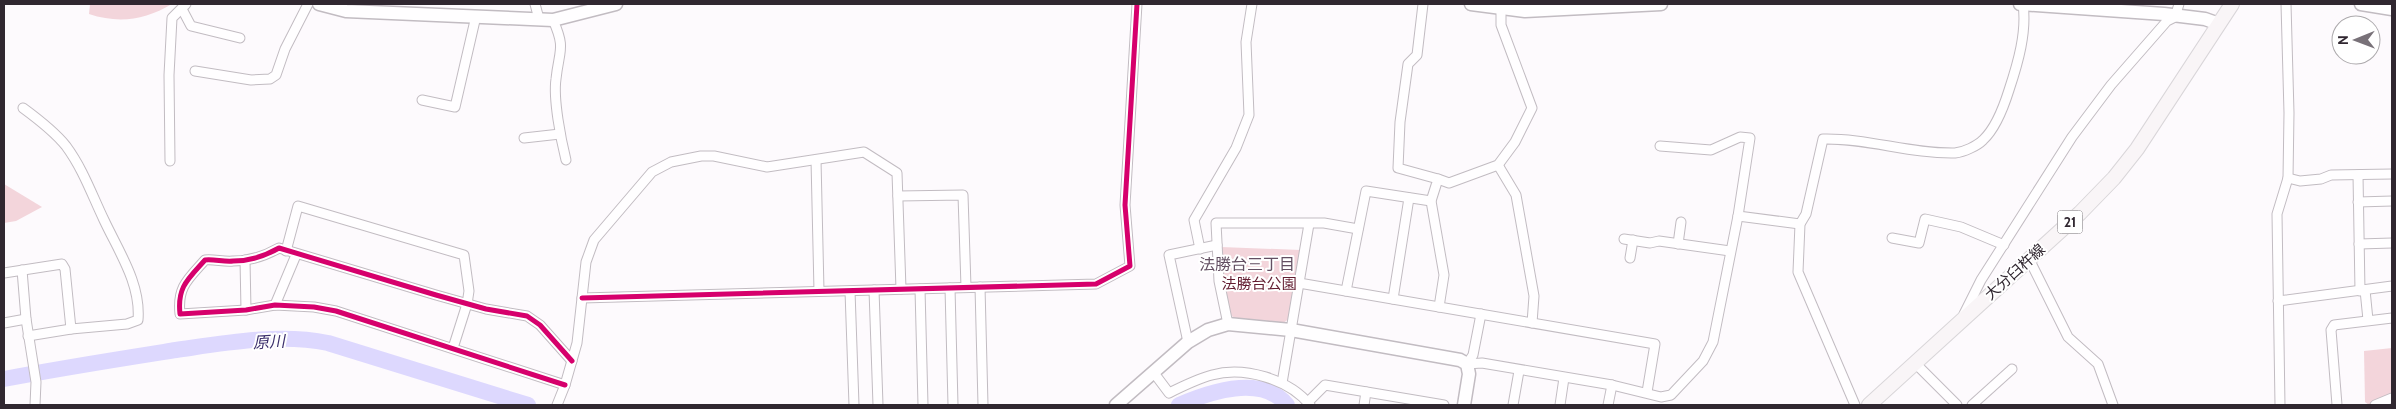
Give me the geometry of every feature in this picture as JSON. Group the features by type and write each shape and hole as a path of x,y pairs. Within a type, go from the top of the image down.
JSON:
{"main road":[{"name":"大分臼杵線","path":"1869,405 2080,213 2114,178 2137,149 2232,4"}],"street":[{"path":"195,71 251,80 270,79 276,75 286,49 308,4"},
{"path":"319,4 553,20 616,4"},
{"path":"535,4 538,19"},
{"path":"582,298 1096,284 1130,266 1126,205 1137,4"},
{"path":"1200,249 1194,220 1236,148 1249,115 1246,42 1252,4"},
{"path":"1423,4 1417,55 1408,64 1400,122 1398,168 1449,183 1498,165 1515,142 1532,108 1501,25 1500,8"},
{"path":"1470,4 1500,8 1661,4"},
{"path":"2020,4 2205,20 2219,24"},
{"path":"1854,405 1798,272 1800,224 1806,214 1823,139 1848,139 1898,147 1957,153 1982,140 1993,127 2016,71 2023,31 2024,4"},
{"path":"1961,321 1981,280 2072,137 2111,86 2167,21 2175,17 2180,4"},
{"path":"2280,405 2277,214 2288,178 2289,113 2286,4"},
{"path":"2361,4 2392,9"},
{"path":"170,161 169,76 172,18 184,6 191,26 240,38"},
{"path":"422,100 455,107 476,16"},
{"path":"553,20 562,39 559,67 555,80 560,134 566,160"},
{"path":"23,108 43,123 64,144 79,165 132,277 139,307 138,320 127,324 71,329 28,336"},
{"path":"524,138 560,134"},
{"path":"1116,405 1188,342 1208,330 1228,324 1291,330 1460,360 1467,364 1482,364 1612,385 1647,392 1661,397 1671,395 1702,361 1713,342 1738,216 1750,138 1740,137 1710,150 1660,146"},
{"path":"557,405 577,343 586,262 594,240 652,172 664,165 701,156 714,156 767,168 864,152 897,172 901,289"},
{"path":"816,160 819,292"},
{"path":"1498,165 1516,195 1534,296 1532,323"},
{"path":"2288,178 2300,181 2321,180 2331,175 2392,174"},
{"path":"2358,175 2362,290 2368,320"},
{"path":"1438,179 1431,201 1444,275 1439,307"},
{"path":"1346,291 1366,191 1431,201"},
{"path":"898,196 963,195 966,287"},
{"path":"1393,299 1409,198"},
{"path":"2358,202 2392,201"},
{"path":"286,251 298,206 464,255 468,291 467,304 453,348"},
{"path":"1738,216 1800,224"},
{"path":"1892,238 1919,243 1925,219 1961,227 2004,245"},
{"path":"1678,244 1681,222"},
{"path":"1228,324 1218,281 1216,224 1324,223 1358,229"},
{"path":"1282,383 1309,224"},
{"path":"1630,258 1629,240 1730,251"},
{"path":"2359,244 2392,243"},
{"path":"1188,342 1169,256 1218,245"},
{"path":"565,385 336,311 314,307 275,305 246,310 180,314 178,298 190,277 205,260 245,260 263,256 280,248 296,255 467,304 527,316 540,325 572,362"},
{"path":"275,305 296,255"},
{"path":"2029,259 2068,337 2098,364 2113,405"},
{"path":"245,260 246,310"},
{"path":"4,272 62,264 65,269 71,329"},
{"path":"22,270 28,336 36,382 35,405"},
{"path":"1299,283 1655,344 1647,392"},
{"path":"2278,301 2392,286"},
{"path":"980,287 983,405"},
{"path":"950,288 953,405"},
{"path":"920,289 923,405"},
{"path":"874,290 878,405"},
{"path":"850,291 854,405"},
{"path":"1464,405 1469,374 1467,364 1473,355 1481,314"},
{"path":"2337,405 2331,330 2334,325 2392,318"},
{"path":"4,323 26,319"},
{"path":"1915,363 1956,405"},
{"path":"1972,405 2012,369"},
{"path":"1513,405 1519,371"},
{"path":"1154,373 1169,392 1213,375 1241,372 1282,383 1309,404 1326,385 1413,403 1444,405"},
{"path":"1560,405 1564,378"},
{"path":"1608,405 1612,385"},
{"path":"1364,405 1366,392"},
{"path":"2375,405 2392,398"}],"green space":[{"path":"90,4 172,4 142,17 111,19 89,14"},
{"path":"4,184 42,207 16,221 4,223"},
{"name":"法勝台公園","path":"1221,247 1301,250 1289,319 1283,323 1234,318 1229,312 1224,295"},
{"path":"2392,348 2392,394 2369,405 2365,402 2364,351"}],"waterway":[{"name":"原川","path":"4,379 176,350 252,340 290,339 328,343 528,405"},
{"name":"原川","path":"1179,405 1205,395 1235,388 1264,390 1276,396 1287,405"}],"cycle path":[{"path":"582,298 1096,284 1130,266 1125,205 1137,4"},
{"path":"565,385 336,311 314,307 275,305 246,310 180,314 180,297 185,284 205,260 245,260 263,256 279,248 486,309 527,316 540,325 572,361"}],"district":[{"name":"法勝台三丁目","path":"1247,264"}]}
